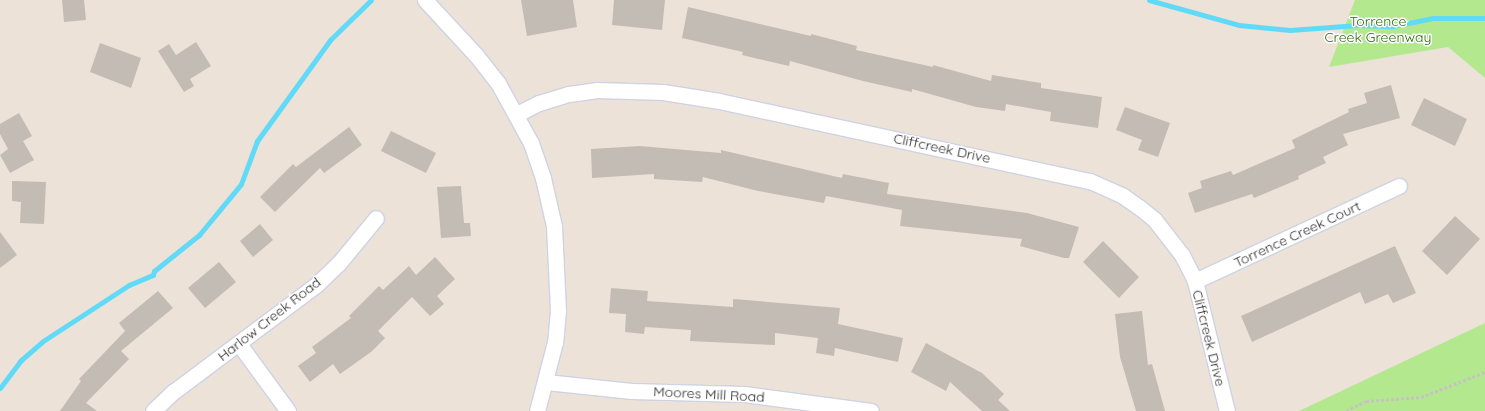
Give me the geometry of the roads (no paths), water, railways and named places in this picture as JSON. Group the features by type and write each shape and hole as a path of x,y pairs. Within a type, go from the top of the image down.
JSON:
{"street":[{"path":"425,0 476,55 517,114 543,178 554,226 558,310 546,382 537,411"},
{"name":"Cliffcreek Drive","path":"517,114 539,103 569,94 596,90 663,92 719,101 1090,181 1124,196 1154,220 1182,255 1195,281 1227,411"},
{"name":"Torrence Creek Court","path":"1195,281 1399,186"},
{"name":"Harlow Creek Road","path":"153,411 173,392 316,285 339,263 376,218"},
{"path":"239,344 288,411"},
{"name":"Moores Mill Road","path":"546,382 632,391 744,394 871,411"}],"waterway":[{"path":"0,388 20,361 43,341 129,285 153,275 154,271 199,235 241,184 257,141 330,40 371,0"},
{"path":"1149,0 1239,25 1290,30 1358,25 1393,26 1433,18 1485,18"}],"park label":[{"name":"Torrence Creek Greenway","path":"1378,30"}]}
